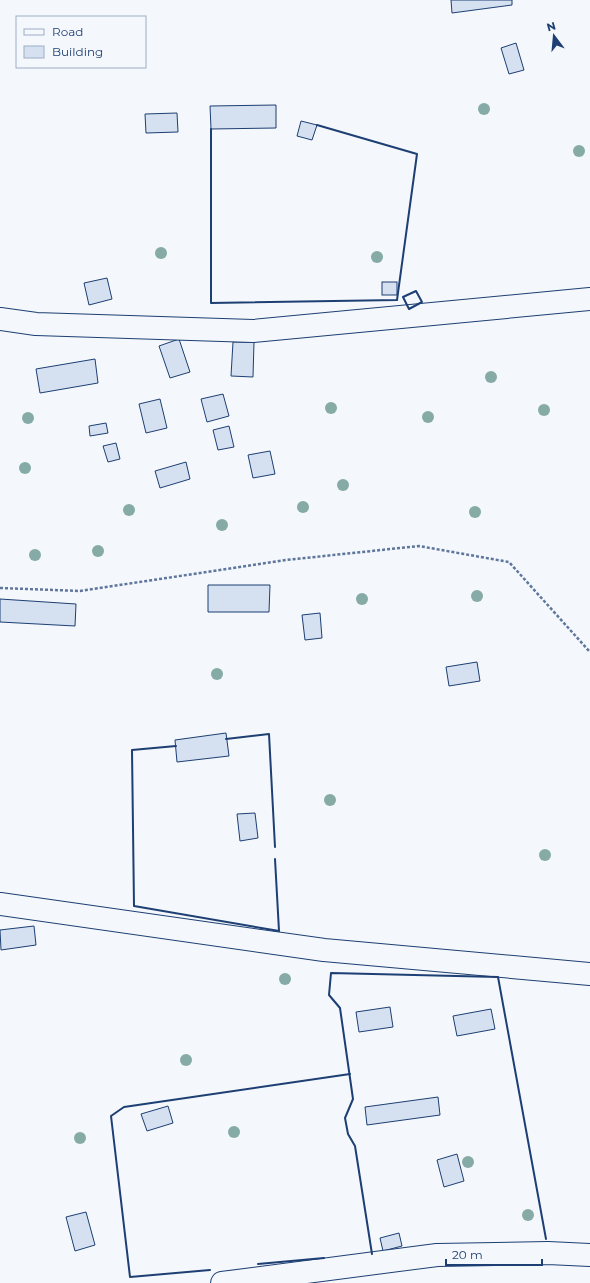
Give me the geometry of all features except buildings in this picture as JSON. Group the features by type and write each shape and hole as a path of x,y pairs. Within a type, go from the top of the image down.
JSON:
{"street":[{"path":"0,319 36,324 253,331 590,299"},
{"path":"0,904 324,950 590,974"},
{"path":"222,1283 436,1255 548,1253 590,1255"}],"path":[{"path":"0,588 80,591 286,560 419,546 509,562 590,652"}],"wall":[{"path":"211,129 211,303 397,300 417,154 317,125"},
{"path":"416,291 422,302 409,309 403,297 416,291"},
{"path":"226,739 269,734 275,847"},
{"path":"176,746 132,750 134,906 279,931 275,859"},
{"path":"372,1254 355,1146 348,1134 345,1118 353,1099 340,1008 329,995 331,973 498,977 546,1239"},
{"path":"210,1270 130,1277 111,1116 124,1107 350,1074"},
{"path":"258,1264 324,1258"}]}
